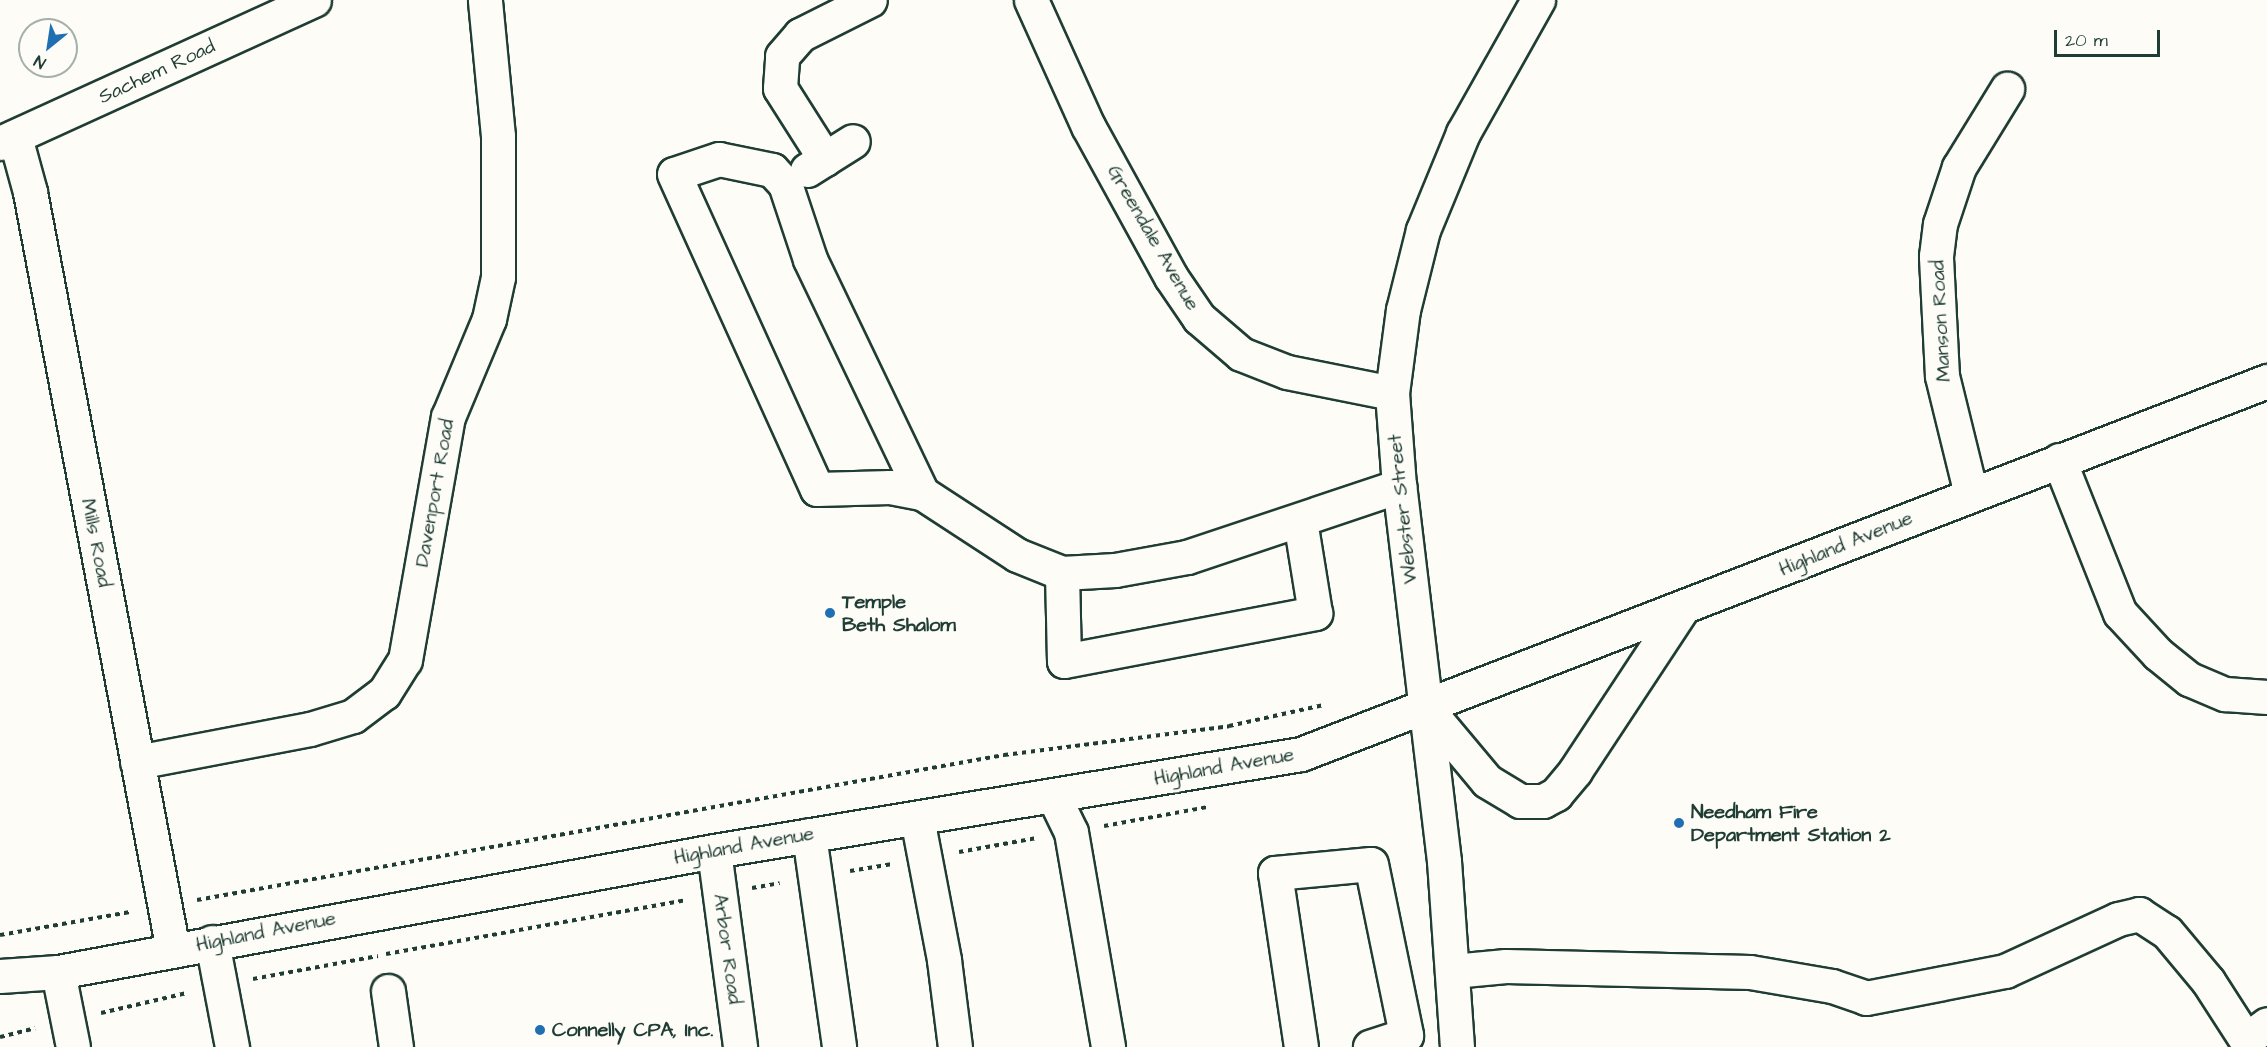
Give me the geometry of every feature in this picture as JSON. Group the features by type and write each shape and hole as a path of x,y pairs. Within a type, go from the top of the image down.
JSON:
{"street":[{"name":"Sachem Road","path":"7,140 274,8 314,0"},
{"name":"Davenport Road","path":"137,762 310,729 353,716 384,693 405,660 448,417 489,319 498,277 498,136 485,0"},
{"path":"825,159 780,88 782,56 800,35 870,0"},
{"name":"Greendale Avenue","path":"1031,0 1088,126 1171,277 1199,318 1241,354 1287,372 1392,393"},
{"name":"Webster Street","path":"1456,1035 1453,971 1426,708 1399,486 1392,393 1403,310 1423,230 1463,133 1538,0"},
{"name":"Manson Road","path":"1971,494 1942,376 1936,256 1946,204 1959,167 2007,89"},
{"name":"Mills Road","path":"7,140 30,192 173,950"},
{"path":"785,184 853,141"},
{"path":"922,493 810,259 785,184 772,170 719,159 675,174 817,489 890,488 922,493 1017,555 1062,573 1115,570 1187,557 1399,486"},
{"name":"Highland Avenue","path":"0,976 58,972 714,851 1301,754 1426,708 1971,494 2267,381"},
{"path":"2059,460 2120,613 2158,654 2189,679 2225,694 2267,697"},
{"path":"1062,573 1064,661 1315,613 1300,520"},
{"path":"1426,708 1487,781 1520,801 1543,801 1556,795 1575,771 1681,609"},
{"path":"1053,795 1071,832 1108,1047"},
{"path":"917,818 944,960 955,1047"},
{"path":"810,835 840,1047"},
{"name":"Arbor Road","path":"714,851 741,1047"},
{"path":"1301,1047 1275,873 1371,864 1406,1035"},
{"path":"1453,971 1506,966 1750,972 1833,986 1866,998 2006,971 2118,919 2139,914 2167,932 2208,981 2246,1040 2267,1024"},
{"path":"212,942 232,1047"},
{"path":"58,972 73,1047"},
{"name":"Highland Avenue","path":"0,994 58,972"},
{"path":"388,991 396,1047"},
{"path":"1370,1047 1406,1035 1456,1035"}],"path":[{"name":"Highland Avenue","path":"211,897 1027,751 1243,724 1328,704"},
{"path":"0,935 114,915"}],"place":[{"name":"Temple Beth Shalom","path":"830,613"},
{"name":"Needham Fire Department Station 2","path":"1679,823"},
{"name":"Connelly CPA, Inc.","path":"540,1030"}]}
